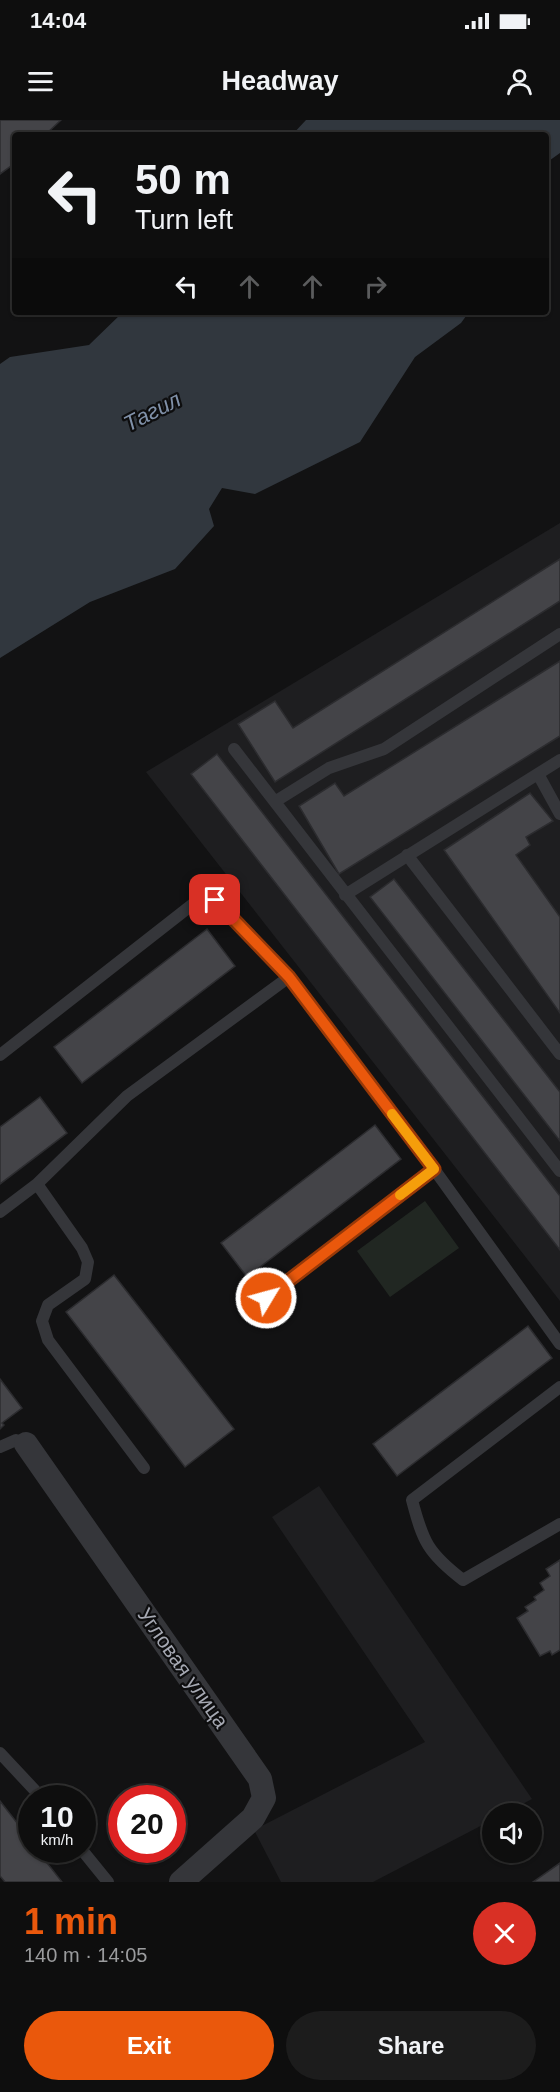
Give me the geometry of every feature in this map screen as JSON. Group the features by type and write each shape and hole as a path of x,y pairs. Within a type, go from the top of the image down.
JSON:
{"street":[{"name":"Угловая улица","path":"26,1444 260,1779 264,1798 252,1818 180,1882"}],"lane":[{"path":"276,801 329,768 384,749 560,634"},
{"path":"234,749 560,1171"},
{"path":"345,895 560,760"},
{"path":"538,774 560,814"},
{"path":"407,855 560,1054"},
{"path":"0,1055 193,904 215,900 289,977 434,1169 560,1344"},
{"path":"0,1212 37,1184 126,1096 289,977"},
{"path":"266,1298 434,1169"},
{"path":"37,1184 82,1248 88,1262 85,1279 48,1305 42,1322 48,1340 144,1468"},
{"path":"560,1387 412,1500 421,1532 438,1561 463,1580 560,1524"},
{"path":"0,1447 16,1440 26,1444"},
{"path":"0,1753 30,1785"},
{"path":"93,1863 108,1882"}],"shaded area":[{"path":"560,523 560,1301 146,772"},
{"path":"425,1201 459,1248 390,1297 357,1251"},
{"path":"319,1486 532,1799 524,1803 482,1803 482,1825 373,1882 281,1882 254,1830 425,1742 272,1517"}],"water":[{"path":"306,120 560,120 560,153 549,161 549,132 295,132"},
{"name":"Тагил","path":"120,315 467,315 461,323 415,357 360,442 255,494 222,488 209,509 214,526 175,569 90,602 0,658 0,364 10,357 89,345"}],"building":[{"path":"0,120 61,120 48,132 12,132 12,165 0,174"},
{"path":"560,559 560,601 275,782 238,724 275,701 293,728"},
{"path":"560,661 560,736 339,874 299,806 335,783 344,796"},
{"path":"217,754 560,1196 560,1250 191,774"},
{"path":"530,793 553,821 526,837 530,845 516,855 560,917 560,1013 444,850"},
{"path":"394,879 560,1092 560,1141 370,897"},
{"path":"207,929 235,966 82,1083 54,1047"},
{"path":"40,1097 67,1133 0,1184 0,1127"},
{"path":"375,1125 401,1159 247,1277 221,1243"},
{"path":"114,1275 234,1429 185,1467 66,1312"},
{"path":"528,1326 552,1358 397,1476 373,1444"},
{"path":"0,1379 22,1408 2,1423 4,1425 0,1429"},
{"path":"560,1560 560,1650 552,1655 550,1651 540,1656 517,1618 528,1611 525,1607 536,1600 534,1597 544,1590 540,1583 550,1576 546,1569"},
{"path":"0,1801 18,1824 18,1863 47,1863 62,1882 5,1882 0,1876"},
{"path":"560,1863 560,1882 533,1882"}],"slow traffic":[{"path":"392,1114 434,1169 400,1195"}],"route":[{"path":"215,900 289,977 434,1169 266,1298"}]}
